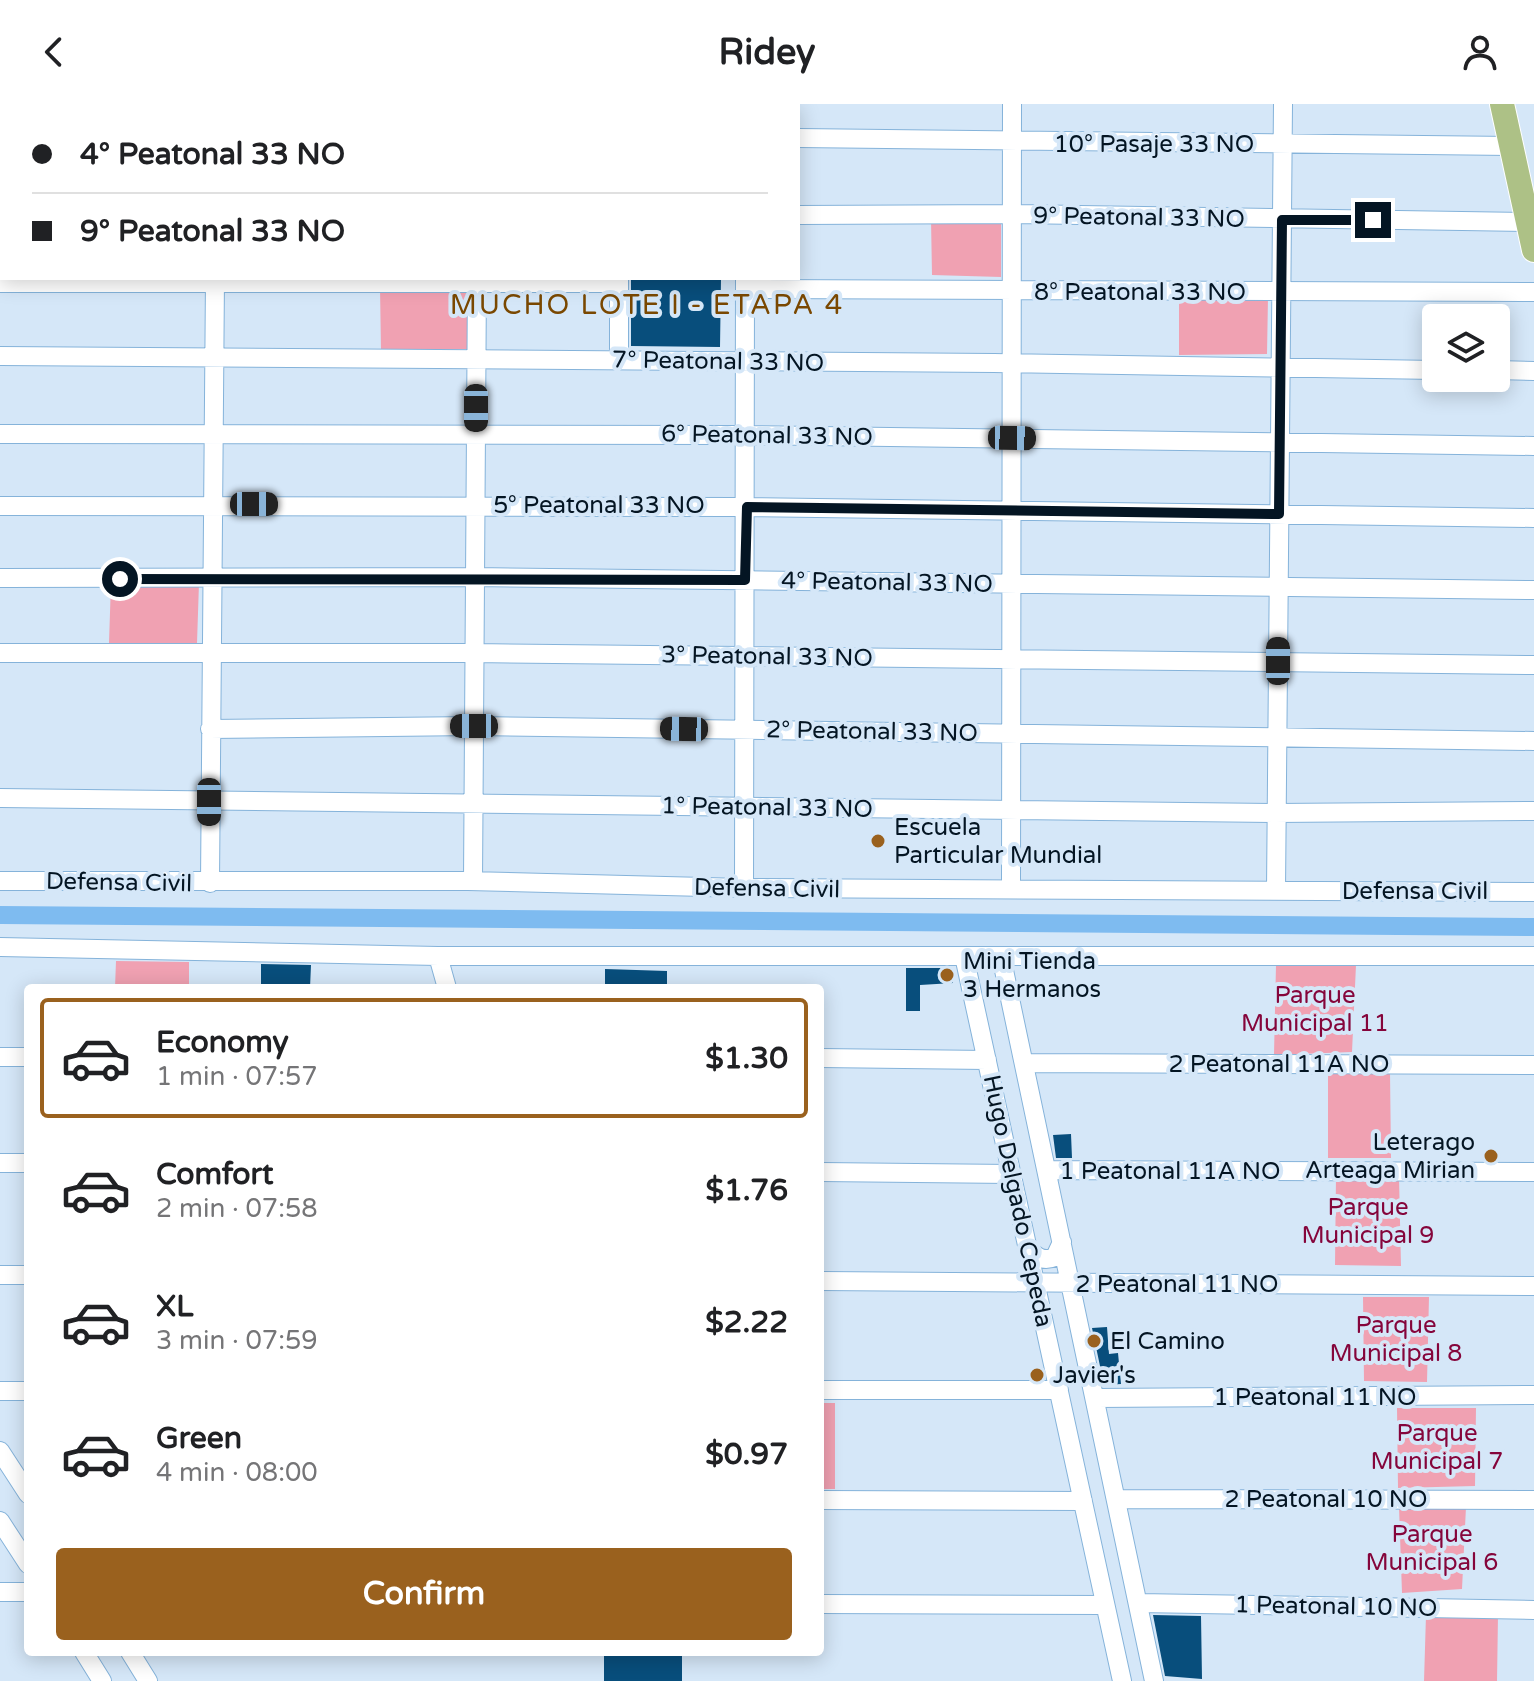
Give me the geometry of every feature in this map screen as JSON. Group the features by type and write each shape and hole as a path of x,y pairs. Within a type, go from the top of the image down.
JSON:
{"main road":[{"path":"1502,104 1534,250"}],"street":[{"path":"1011,889 1012,104"},
{"path":"1276,891 1283,104"},
{"name":"10° Pasaje 33 NO","path":"800,138 1013,143 1511,146"},
{"name":"9° Peatonal 33 NO","path":"800,215 1014,214 1528,222"},
{"path":"0,283 161,280"},
{"path":"210,883 215,280"},
{"path":"473,881 477,280 619,281 619,360"},
{"path":"744,888 745,283"},
{"name":"8° Peatonal 33 NO","path":"745,283 1013,292 1534,292"},
{"name":"7° Peatonal 33 NO","path":"0,356 1422,370"},
{"path":"1510,370 1534,371"},
{"name":"6° Peatonal 33 NO","path":"0,434 213,431 745,435 1534,446"},
{"name":"5° Peatonal 33 NO","path":"0,506 475,504 1534,518"},
{"name":"4° Peatonal 33 NO","path":"0,578 475,577 1534,590"},
{"name":"3° Peatonal 33 NO","path":"0,653 745,655 1534,665"},
{"name":"2° Peatonal 33 NO","path":"210,729 474,726 1534,741"},
{"name":"1° Peatonal 33 NO","path":"0,798 1276,813 1534,811"},
{"name":"Defensa Civil","path":"0,881 473,881 744,888 1534,892"},
{"path":"0,947 438,956 1534,956"},
{"path":"438,956 446,984"},
{"name":"Hugo Delgado Cepeda","path":"964,956 1122,1681"},
{"name":"Hugo Delgado Cepeda","path":"1001,956 1154,1681"},
{"path":"0,1057 24,1057"},
{"path":"824,1058 987,1060"},
{"name":"2 Peatonal 11A NO","path":"1024,1063 1534,1065"},
{"path":"0,1163 24,1163"},
{"name":"1 Peatonal 11A NO","path":"1047,1170 1534,1172"},
{"path":"824,1172 1011,1174"},
{"path":"1028,1248 1035,1257 1049,1259 1055,1257 1062,1242"},
{"path":"0,1275 24,1275"},
{"name":"2 Peatonal 11 NO","path":"824,1281 1534,1286"},
{"path":"1045,1326 1057,1308 1079,1317"},
{"path":"824,1390 1059,1390"},
{"path":"0,1391 24,1391"},
{"name":"1 Peatonal 11 NO","path":"1096,1398 1534,1395"},
{"path":"0,1451 24,1488"},
{"name":"2 Peatonal 10 NO","path":"1118,1499 1534,1500"},
{"path":"824,1500 1083,1501"},
{"path":"0,1521 24,1558"},
{"path":"0,1592 24,1592"},
{"name":"1 Peatonal 10 NO","path":"1139,1603 1534,1610"},
{"path":"824,1604 1105,1605"},
{"path":"86,1656 102,1681"},
{"path":"134,1665 148,1681"}],"green space":[{"path":"1001,218 1001,277 932,275 931,219"},
{"path":"469,286 468,349 381,351 380,287"},
{"path":"1179,297 1268,297 1267,354 1179,355"},
{"path":"111,582 199,583 197,643 109,643"},
{"path":"116,961 189,962 189,984 115,984"},
{"name":"Parque Municipal 11","path":"1276,965 1356,965 1352,1052 1274,1055"},
{"path":"1328,1072 1390,1072 1391,1158 1328,1158"},
{"name":"Parque Municipal 9","path":"1336,1176 1399,1177 1401,1266 1335,1265"},
{"name":"Parque Municipal 8","path":"1363,1297 1429,1297 1427,1382 1364,1381"},
{"path":"824,1403 835,1403 835,1489 824,1489"},
{"name":"Parque Municipal 7","path":"1397,1408 1476,1408 1475,1486 1398,1488"},
{"name":"Parque Municipal 6","path":"1399,1507 1466,1507 1462,1589 1402,1593"},
{"path":"1426,1615 1498,1615 1497,1681 1424,1681"}],"building":[{"path":"631,280 721,280 720,347 631,346"},
{"path":"261,964 311,965 310,984 261,984"},
{"path":"906,968 953,968 953,983 920,985 920,1011 906,1011"},
{"path":"605,969 667,971 667,984 605,984"},
{"path":"1071,1134 1072,1158 1056,1158 1053,1135"},
{"path":"1107,1327 1109,1354 1118,1353 1121,1384 1104,1385 1092,1328"},
{"path":"1153,1615 1201,1616 1202,1679 1165,1676"},
{"path":"604,1656 682,1656 682,1681 604,1681"}],"waterway":[{"path":"0,915 1534,927"}],"place":[{"name":"Escuela Particular Mundial","path":"878,841"},
{"name":"Mini Tienda 3 Hermanos","path":"947,975"},
{"name":"Leterago Arteaga Mirian","path":"1491,1156"},
{"name":"El Camino","path":"1094,1341"},
{"name":"Javier's","path":"1037,1375"}],"district":[{"name":"MUCHO LOTE I - ETAPA 4","path":"647,304"}],"route":[{"path":"120,579 475,577 745,580 747,507 1279,514 1282,220 1373,220"}]}
